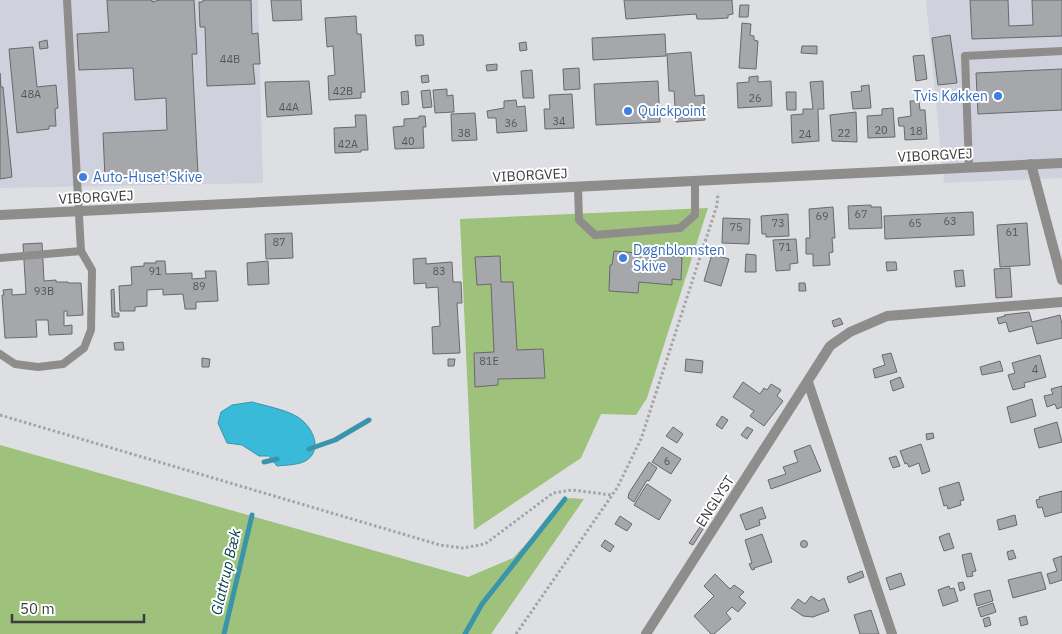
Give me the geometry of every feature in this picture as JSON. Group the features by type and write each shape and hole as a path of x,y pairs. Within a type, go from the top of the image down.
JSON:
{"street":[{"name":"VIBORGVEJ","path":"0,215 1062,163"},
{"path":"1031,164 1062,280"},
{"name":"ENGLYST","path":"646,634 830,346 850,332 886,316 1062,302"},
{"path":"808,382 892,634"}],"lane":[{"path":"0,354 15,364 38,366 63,364 84,348 91,330 92,270 81,251 67,0"},
{"path":"969,167 964,56 1062,51"},
{"path":"578,187 579,220 595,235 680,228 695,216 695,181"},
{"path":"0,258 81,251"}],"path":[{"path":"516,634 612,495 641,439 717,205 719,180"},
{"path":"0,415 440,545 462,548 485,544 553,493 572,490 612,495"}],"shaded area":[{"path":"0,0 258,0 263,183 0,188"},
{"path":"926,0 1062,0 1062,178 944,183"}],"green space":[{"path":"708,208 647,398 636,415 601,414 581,458 474,530 460,219"},
{"path":"0,445 468,577 513,558 569,498 584,499 491,634 0,634"}],"water":[{"path":"252,402 286,411 301,420 314,436 315,449 312,455 301,463 277,466 269,456 259,456 242,445 227,443 218,423 221,412 232,405"}],"building":[{"path":"107,0 152,0 152,2 160,0 194,0 197,54 192,54 198,174 105,178 103,133 167,130 166,98 135,100 133,68 79,70 77,34 109,32"},
{"path":"203,0 251,0 252,34 258,33 260,64 253,64 255,84 207,86 205,27 200,27 199,2 203,2"},
{"path":"271,0 301,0 302,20 273,21"},
{"path":"624,0 732,0 733,14 728,15 728,18 711,19 697,19 696,14 626,19"},
{"path":"970,0 1008,0 1009,26 1033,25 1032,0 1062,0 1062,36 972,39"},
{"path":"740,5 749,5 748,17 739,17"},
{"path":"356,16 357,34 361,34 365,92 361,92 361,98 329,100 328,76 335,75 333,46 327,47 325,18"},
{"path":"742,23 751,24 750,35 754,36 754,40 758,41 756,69 739,68"},
{"path":"665,34 666,56 593,60 592,38"},
{"path":"415,35 423,35 424,45 416,46"},
{"path":"950,35 957,83 938,85 932,38"},
{"path":"47,40 48,48 40,49 39,42"},
{"path":"526,42 527,50 520,51 519,43"},
{"path":"802,46 817,46 817,54 801,53"},
{"path":"33,47 37,87 56,85 58,108 55,109 56,126 49,126 49,129 17,133 9,49"},
{"path":"691,52 695,96 704,95 705,120 676,122 674,91 669,91 667,54"},
{"path":"924,55 927,79 916,81 913,56"},
{"path":"497,64 497,70 487,71 486,65"},
{"path":"579,68 580,89 564,90 563,69"},
{"path":"1062,69 1062,110 978,114 976,73"},
{"path":"532,70 534,98 523,98 521,71"},
{"path":"0,73 12,177 0,179"},
{"path":"428,75 429,82 422,83 421,76"},
{"path":"758,76 758,82 771,81 772,106 738,108 737,83 749,82 749,77"},
{"path":"309,81 312,114 267,117 265,82"},
{"path":"658,81 660,122 596,125 594,84"},
{"path":"823,81 824,109 818,109 819,141 792,143 791,115 803,114 803,109 813,109 810,82"},
{"path":"869,85 871,108 853,109 851,92 862,91 861,86"},
{"path":"447,89 447,96 453,95 454,112 435,113 433,90"},
{"path":"430,90 432,107 423,108 421,91"},
{"path":"408,91 409,104 402,105 401,92"},
{"path":"786,92 796,92 796,110 787,110"},
{"path":"572,94 574,128 545,129 544,109 550,109 549,95"},
{"path":"516,100 517,107 525,106 527,131 497,133 496,118 488,118 487,111 504,108 504,101"},
{"path":"910,101 919,101 920,110 925,110 927,139 905,140 904,126 899,126 898,118 911,116"},
{"path":"893,108 895,137 868,138 867,116 882,115 882,109"},
{"path":"856,112 857,142 832,141 830,115"},
{"path":"475,113 477,140 452,141 451,114"},
{"path":"355,115 366,115 368,150 335,153 334,128 356,127"},
{"path":"419,116 425,116 426,127 423,127 424,148 395,149 393,127 404,126 404,119 419,118"},
{"path":"871,205 871,207 881,207 882,228 849,229 848,206"},
{"path":"833,207 835,238 832,238 833,252 829,253 830,265 813,266 813,254 806,254 806,238 810,238 809,209"},
{"path":"973,212 974,235 885,239 884,216"},
{"path":"788,214 789,236 766,237 766,234 762,234 761,216"},
{"path":"723,218 750,219 749,244 722,243"},
{"path":"1027,223 1030,265 1000,267 997,225"},
{"path":"292,233 293,258 266,259 265,234"},
{"path":"796,239 798,263 790,264 790,270 776,271 773,240"},
{"path":"42,243 44,281 56,280 56,282 81,283 83,315 67,316 67,311 64,311 64,326 72,325 72,334 49,335 48,320 36,320 37,337 5,338 3,290 12,289 12,295 26,294 23,244"},
{"path":"614,251 682,257 681,280 672,279 672,285 639,282 638,293 609,291 610,265 612,265"},
{"path":"712,254 729,259 721,286 704,281"},
{"path":"746,254 756,255 756,272 745,272"},
{"path":"500,256 501,282 513,282 517,350 543,349 545,378 498,379 498,385 475,387 474,353 494,352 491,284 477,285 475,257"},
{"path":"426,258 426,264 452,262 453,282 461,282 462,303 457,303 460,353 433,354 432,327 440,326 438,287 426,288 426,283 414,284 413,259"},
{"path":"156,261 165,261 166,274 192,273 192,279 206,278 205,271 216,271 218,301 196,302 196,309 185,309 183,294 163,295 163,289 147,290 147,306 135,307 135,311 120,311 119,286 132,285 131,267 144,266 144,263 156,263"},
{"path":"268,261 269,284 248,285 247,263"},
{"path":"886,262 896,262 897,270 887,271"},
{"path":"1010,268 1012,297 996,298 994,269"},
{"path":"963,270 965,286 956,287 954,271"},
{"path":"799,283 805,283 806,291 799,291"},
{"path":"114,289 115,313 119,313 119,317 112,317 111,290"},
{"path":"1029,312 1032,322 1060,315 1062,338 1037,344 1032,326 1009,332 1006,322 999,324 997,318 1004,315"},
{"path":"840,318 843,324 834,327 832,321"},
{"path":"123,342 124,350 115,350 114,343"},
{"path":"891,353 897,372 875,378 873,369 885,365 882,355"},
{"path":"1040,355 1046,377 1024,383 1025,387 1013,390 1008,375 1015,373 1012,363"},
{"path":"202,358 210,359 209,367 202,367"},
{"path":"448,359 455,359 454,366 448,366"},
{"path":"686,359 703,361 702,373 685,371"},
{"path":"1000,361 1003,371 982,375 980,367"},
{"path":"900,377 904,387 893,391 890,381"},
{"path":"743,382 760,394 764,388 767,390 771,384 781,390 777,396 783,401 764,426 750,416 754,411 733,397"},
{"path":"1062,386 1062,407 1057,409 1055,404 1047,407 1044,396 1053,394 1051,389"},
{"path":"1032,399 1036,416 1011,423 1007,407"},
{"path":"722,416 728,420 722,429 716,425"},
{"path":"1057,422 1062,442 1039,448 1034,429"},
{"path":"673,427 683,434 677,443 666,436"},
{"path":"747,427 753,430 747,439 741,435"},
{"path":"933,433 934,438 927,440 926,434"},
{"path":"921,444 930,471 922,474 919,463 909,467 907,463 905,464 900,451"},
{"path":"810,445 821,471 771,489 768,480 786,474 783,467 798,462 794,451"},
{"path":"662,447 681,459 671,474 652,462"},
{"path":"896,456 900,466 893,468 889,458"},
{"path":"649,462 657,468 649,481 647,480 634,502 628,498 629,493"},
{"path":"959,482 964,500 960,501 961,505 948,509 947,505 944,506 939,488"},
{"path":"647,484 671,500 659,520 634,505"},
{"path":"1062,491 1062,512 1045,517 1042,507 1038,508 1036,500 1040,499 1039,497"},
{"path":"762,507 766,518 759,520 760,525 746,530 740,515"},
{"path":"1015,515 1017,525 999,530 997,520"},
{"path":"620,516 632,524 627,531 615,524"},
{"path":"702,524 705,526 693,545 689,543"},
{"path":"949,533 954,548 944,551 939,537"},
{"path":"762,534 772,562 752,570 749,564 752,563 745,540"},
{"path":"605,540 614,546 610,552 601,546"},
{"path":"804,540 808,544 804,548 800,544"},
{"path":"1013,550 1016,558 1009,560 1007,552"},
{"path":"971,553 976,571 972,572 973,576 967,577 962,555"},
{"path":"1062,556 1062,580 1050,584 1047,574 1057,571 1053,559"},
{"path":"862,571 864,577 849,583 847,577"},
{"path":"1041,572 1046,589 1013,598 1008,580"},
{"path":"901,573 905,585 890,590 886,578"},
{"path":"715,574 730,589 734,585 744,592 739,597 746,603 738,612 732,607 726,613 731,619 714,634 711,634 694,616 714,596 704,586"},
{"path":"963,582 965,589 960,591 958,583"},
{"path":"949,586 950,589 954,588 958,601 943,606 938,590"},
{"path":"990,590 993,601 977,606 974,594"},
{"path":"811,596 819,601 824,598 829,611 813,617 803,616 791,608 798,599 805,604"},
{"path":"993,603 996,612 981,617 978,608"},
{"path":"871,610 879,634 860,634 854,615"},
{"path":"1026,616 1028,624 1021,626 1019,618"},
{"path":"989,617 991,625 985,627 983,619"}],"waterway":[{"name":"Glattrup Bæk","path":"309,449 335,440 369,420"},
{"name":"Glattrup Bæk","path":"264,462 277,459"},
{"path":"465,634 482,604 565,499"},
{"name":"Glattrup Bæk","path":"224,634 252,515"}],"place":[{"name":"Tvis Køkken","path":"998,96"},
{"name":"Quickpoint","path":"628,111"},
{"name":"Auto-Huset Skive","path":"83,177"},
{"name":"Døgnblomsten Skive","path":"623,258"}]}
